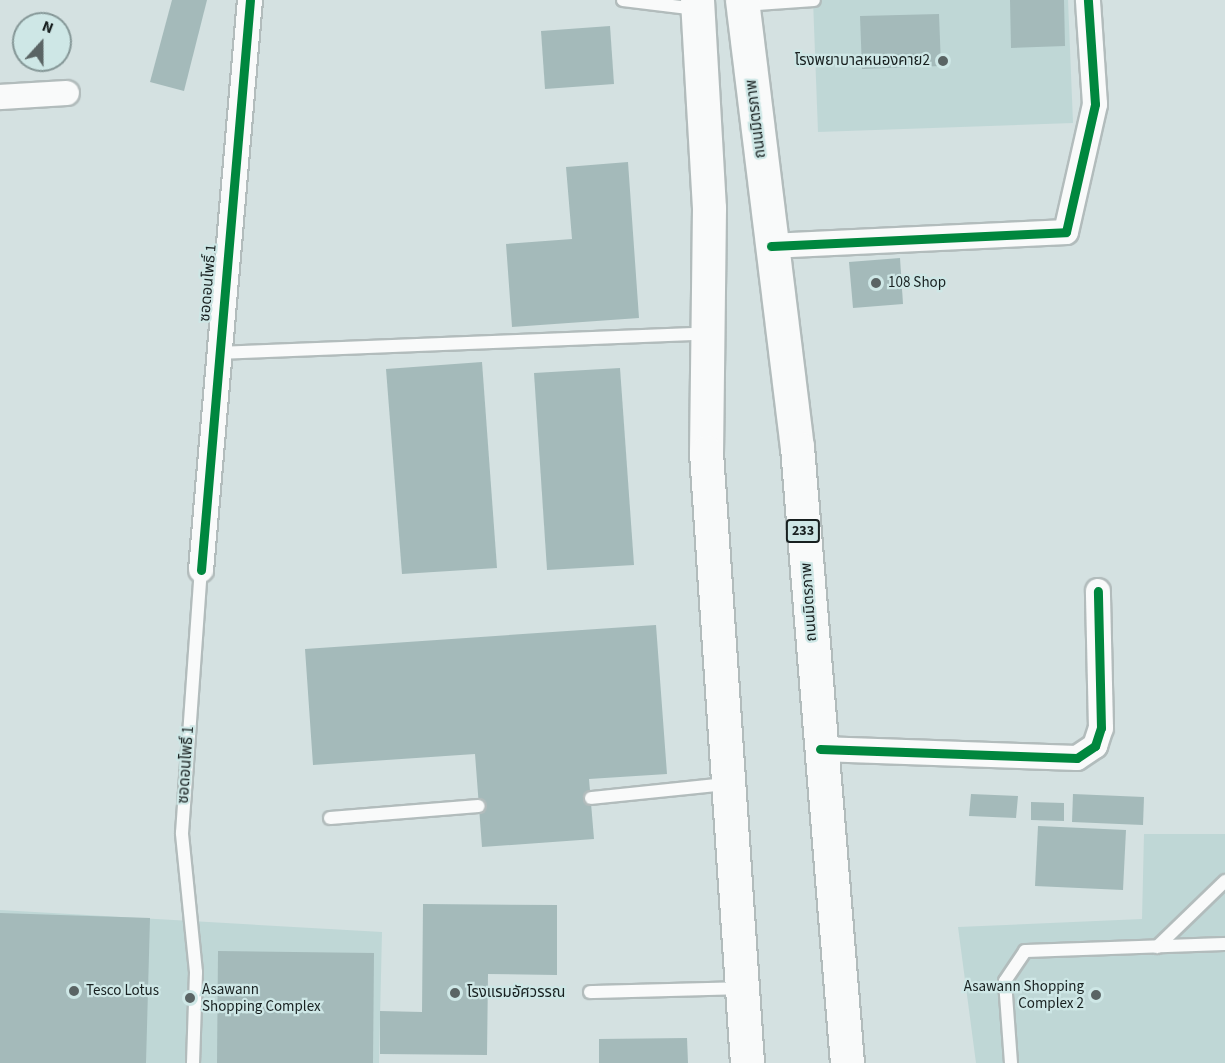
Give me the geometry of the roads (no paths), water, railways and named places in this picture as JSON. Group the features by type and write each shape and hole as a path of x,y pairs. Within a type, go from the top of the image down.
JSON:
{"main road":[{"path":"742,3 697,5 709,208 706,452 747,1063"},
{"name":"ถนนมิตรภาพ","path":"742,3 797,447 847,1063"}],"street":[{"name":"ซอดอนโพธิ์ 1","path":"201,570 217,353 250,0"},
{"path":"771,246 1066,232 1095,104 1088,0"},
{"path":"0,97 67,93"},
{"path":"820,749 1077,758 1095,746 1101,728 1098,591"}],"lane":[{"path":"622,0 697,5"},
{"path":"742,3 814,0"},
{"path":"217,353 708,333"},
{"name":"ซอดอนโพธิ์ 1","path":"193,1063 196,972 182,833 201,570"},
{"path":"591,798 727,784"},
{"path":"330,818 479,806"},
{"path":"1157,947 1225,881"},
{"path":"1011,1063 1005,981 1025,951 1225,944"},
{"path":"590,992 741,988"}],"place":[{"name":"โรงพยาบาลหนองคาย2","path":"943,61"},
{"name":"108 Shop","path":"876,283"},
{"name":"Tesco Lotus","path":"74,991"},
{"name":"โรงแรมอัศวรรณ","path":"455,993"},
{"name":"Asawann Shopping Complex 2","path":"1096,995"},
{"name":"Asawann Shopping Complex","path":"190,998"}]}
